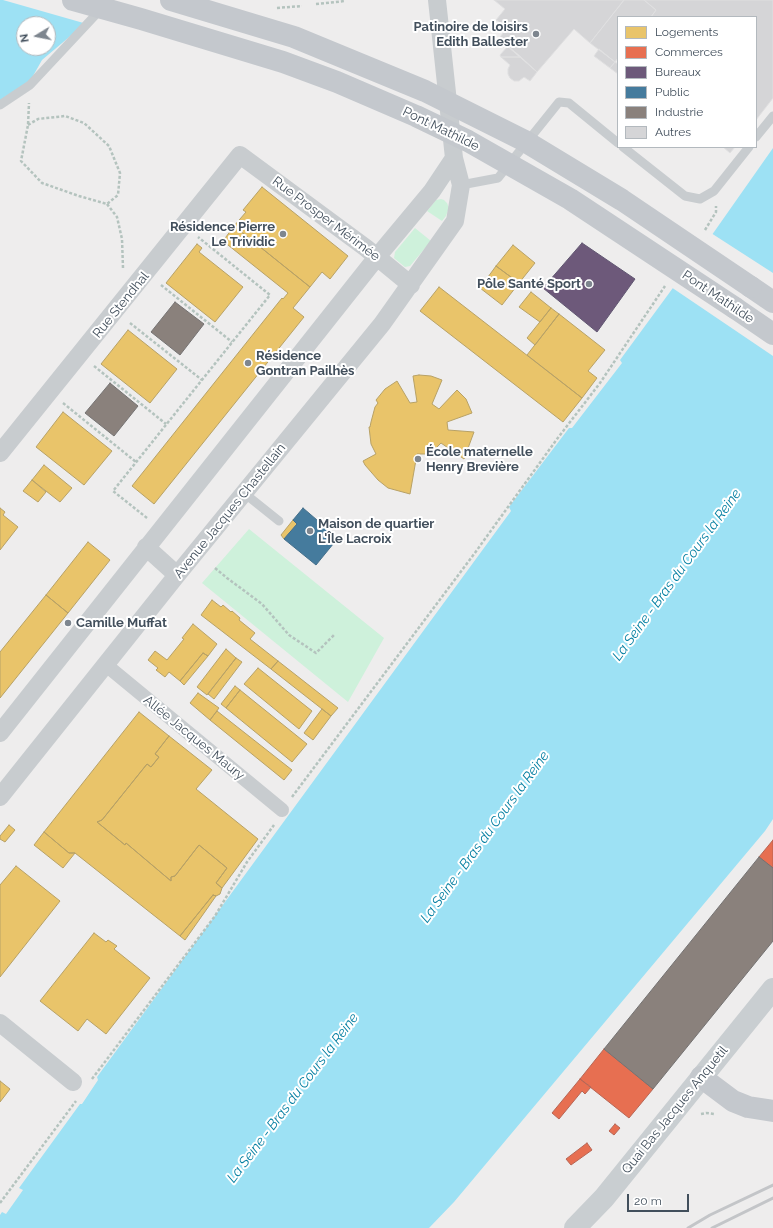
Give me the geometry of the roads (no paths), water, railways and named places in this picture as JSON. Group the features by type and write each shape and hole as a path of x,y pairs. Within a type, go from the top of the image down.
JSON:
{"main road":[{"name":"Pont Mathilde","path":"73,0 283,62 337,82 416,116 468,141 570,199 773,334"},
{"name":"Pont Mathilde","path":"171,0 294,37 425,91 524,140 622,200 773,302"},
{"name":"Quai Bas Jacques Anquetil","path":"574,1228 604,1198 773,989"},
{"path":"701,1077 732,1101 748,1107 773,1111"}],"street":[{"path":"437,0 454,158 461,185"},
{"name":"Rue Stendhal","path":"1,451 240,155"},
{"name":"Rue Prosper Mérimée","path":"240,155 377,257 410,285"},
{"path":"0,733 377,257 432,191 454,158"},
{"name":"Avenue Jacques Chastellain","path":"0,797 177,575 382,324 455,221 461,185"},
{"path":"146,547 177,575"},
{"name":"Allée Jacques Maury","path":"106,665 282,810"},
{"path":"0,1023 81,1087"}],"lane":[{"path":"0,105 30,85 109,0"},
{"path":"461,185 498,178 559,102 568,103 617,142"},
{"path":"757,136 773,116"},
{"path":"624,148 685,196 700,199 714,191 747,148"},
{"path":"244,493 279,521"}],"water":[{"path":"0,0 113,0 56,48 56,16 16,16 16,56 47,56 42,60 29,83 0,103"},
{"name":"La Seine - Bras du Cours la Reine","path":"773,148 773,819 765,831 454,1202 429,1228 0,1228 0,1215 2,1212 6,1214 23,1190 19,1188 80,1104 82,1104 98,1080 97,1077 511,511 509,507 569,428 572,428 622,363 620,360 714,232"}],"railway":[{"path":"688,1228 710,1215 773,1185"},
{"path":"712,1228 773,1198"}],"place":[{"name":"Patinoire de loisirs Edith Ballester","path":"536,34"},
{"name":"Résidence Pierre Le Trividic","path":"283,234"},
{"name":"Pôle Santé Sport","path":"589,284"},
{"name":"Résidence Gontran Pailhès","path":"248,363"},
{"name":"École maternelle Henry Brevière","path":"418,459"},
{"name":"Maison de quartier L'Île Lacroix","path":"310,531"},
{"name":"Camille Muffat","path":"68,623"}]}
